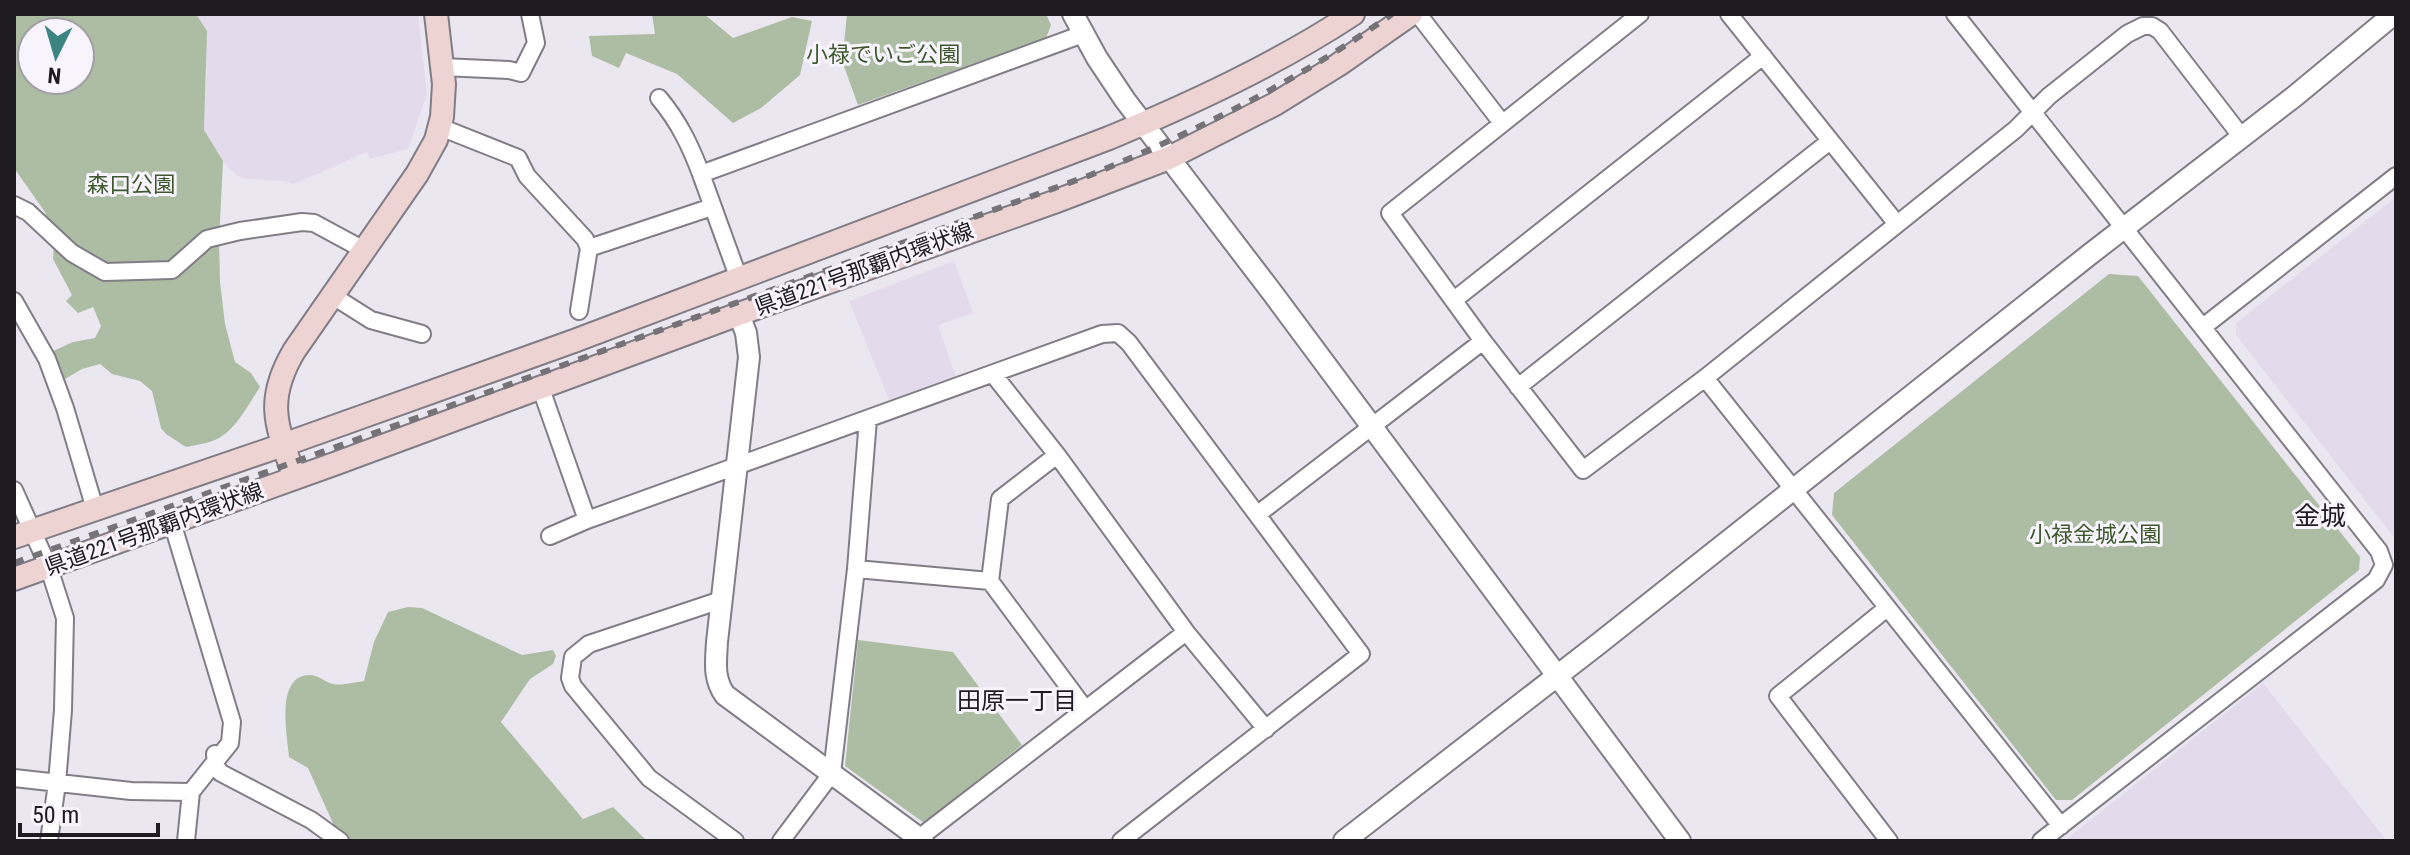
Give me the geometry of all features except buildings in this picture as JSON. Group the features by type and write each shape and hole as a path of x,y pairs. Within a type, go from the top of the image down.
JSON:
{"main road":[{"path":"295,478 274,407 283,371 425,163 440,127 444,101 436,14"},
{"name":"県道221号那覇内環状線","path":"24,533 574,341 1143,124 1254,71 1353,14"},
{"name":"県道221号那覇内環状線","path":"14,579 1169,158 1275,104 1411,14"}],"street":[{"path":"442,67 521,73 536,43 530,14"},
{"path":"1073,14 1143,124 1680,841"},
{"path":"1418,14 1502,123"},
{"path":"1640,14 1390,213 1483,341 1583,470 1705,378 2016,129 2049,96 2127,34 2143,26 2152,26 2160,31 2241,136"},
{"path":"1729,14 1897,224"},
{"path":"1955,14 2379,551 2384,565 2376,580 2041,841"},
{"path":"1344,841 2295,96 2394,14"},
{"path":"701,174 1083,34"},
{"path":"1454,300 1763,56"},
{"path":"659,98 687,137 739,279"},
{"path":"440,127 518,158 527,176 585,239 589,248 579,311"},
{"path":"1518,387 1830,141"},
{"path":"2203,327 2396,176"},
{"path":"14,205 28,212 72,253 105,272 172,270 207,239 302,222 314,223 364,250"},
{"path":"589,248 712,207"},
{"path":"333,296 371,320 422,334"},
{"path":"14,301 47,359 95,509"},
{"path":"739,314 746,333 749,357 721,600 715,674 719,686 725,695 921,840 1186,632"},
{"path":"550,536 1102,334 1118,333 1129,343 1361,654 1121,841"},
{"path":"1258,514 1483,341"},
{"path":"993,374 1057,455 1186,632 1266,729"},
{"path":"1705,378 2061,826"},
{"path":"540,386 587,520"},
{"path":"781,841 832,773 856,569 868,419"},
{"path":"1057,455 1000,499 990,581 1085,709"},
{"path":"14,490 24,533 49,568 65,618 57,783 49,841"},
{"path":"172,522 232,722 230,743 215,757 191,792 186,841"},
{"path":"856,569 990,581"},
{"path":"721,600 589,644 573,657 570,678 573,686 649,778 735,841"},
{"path":"1887,608 1778,696 1889,841"},
{"path":"215,757 221,773 311,820 340,841"},
{"path":"14,778 131,791 191,792"}],"shaded area":[{"path":"196,14 418,14 427,94 408,149 370,159 367,152 294,184 245,179 236,175 223,161 204,130 207,68"},
{"path":"2396,197 2396,540 2236,335 2236,323"},
{"path":"954,261 973,313 938,325 956,377 889,400 849,301"},
{"path":"2263,683 2387,841 2064,841 2258,687"}],"green space":[{"name":"森口公園","path":"14,14 196,14 207,31 204,130 223,161 219,241 225,324 235,362 251,373 260,387 227,432 212,441 186,447 161,428 152,391 140,381 112,374 100,364 82,369 65,379 61,377 53,351 73,342 95,338 101,326 93,307 78,313 66,301 72,295 53,259 54,239 45,212 14,168"},
{"path":"652,14 704,14 733,38 792,17 812,21 800,75 761,108 733,123 677,74 626,53 619,68 592,56 589,36 655,34"},
{"name":"小禄でいご公園","path":"847,14 1046,14 1051,25 1046,38 858,105 837,47 844,44"},
{"name":"小禄金城公園","path":"2109,274 2138,276 2360,557 2359,570 2072,800 2056,800 1832,515 1834,493"},
{"path":"408,607 422,608 522,655 553,650 556,656 553,664 530,679 501,722 583,819 613,807 647,841 341,841 308,768 289,757 287,695 299,678 310,675 337,684 364,681 374,642 388,612"},
{"path":"858,640 953,652 1022,745 924,823 845,766"}],"railway":[{"path":"14,563 1088,176 1245,104 1320,61 1392,14"}],"district":[{"name":"金城","path":"2320,516"},
{"name":"田原一丁目","path":"1017,701"}]}
